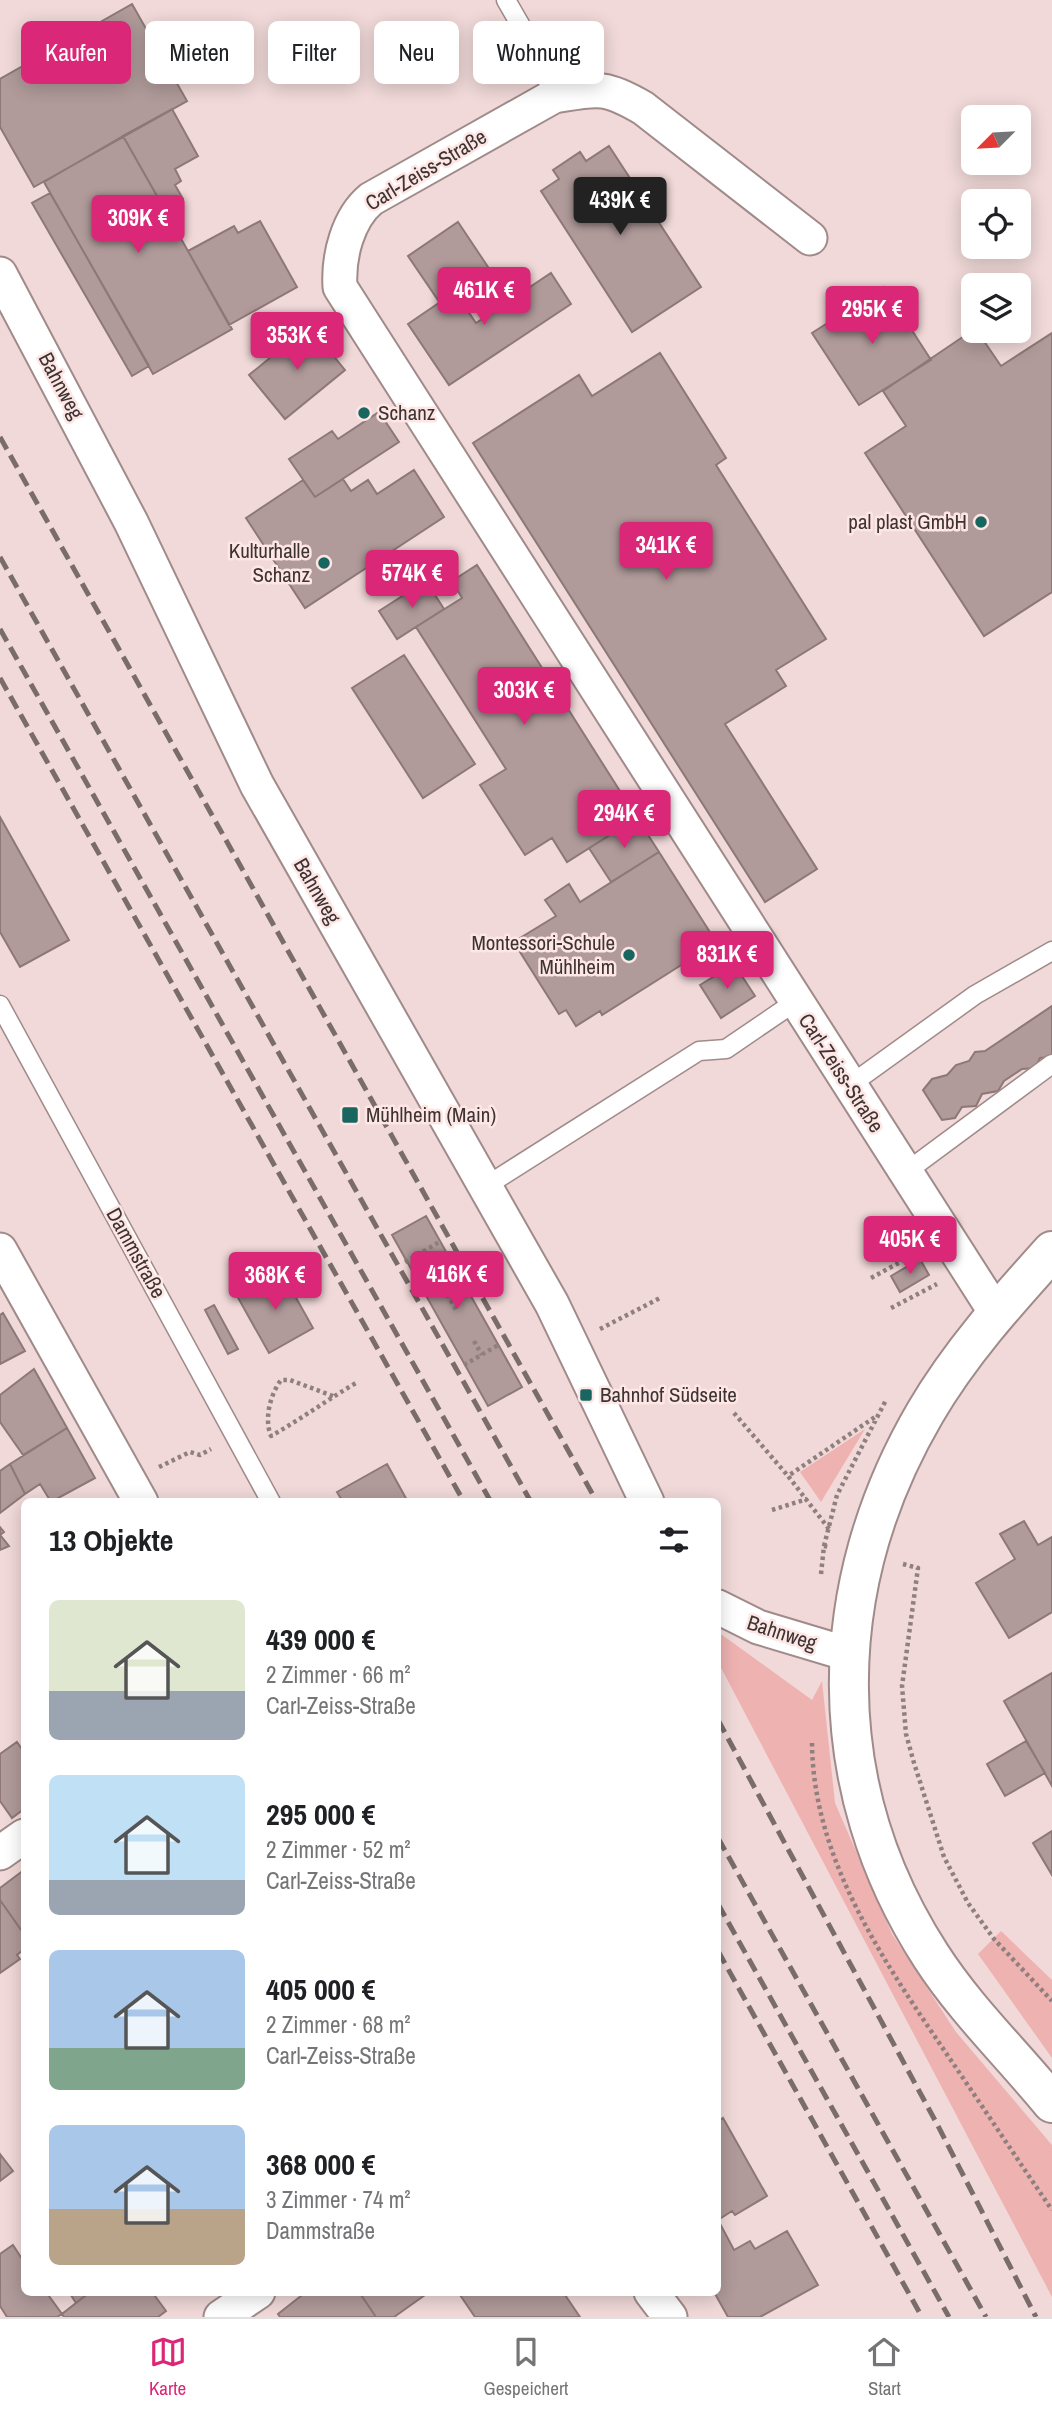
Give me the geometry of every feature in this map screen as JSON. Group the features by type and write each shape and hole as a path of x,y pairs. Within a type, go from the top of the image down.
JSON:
{"main road":[{"path":"1052,1251 996,1312 925,1413 880,1508 865,1555 848,1654 847,1706 853,1760 868,1820 899,1896 931,1956 950,1982 1052,2103"}],"street":[{"name":"Carl-Zeiss-Straße","path":"810,237 643,108 618,93 584,90 554,96 371,199 359,209 352,220 339,274 340,286 795,1002 996,1312"},
{"name":"Bahnweg","path":"0,274 137,534 282,832 486,1186 579,1354 645,1498"},
{"path":"0,1250 139,1498"},
{"name":"Bahnweg","path":"721,1608 758,1627 848,1654"},
{"path":"221,2317 252,2296"},
{"path":"654,2296 670,2317"}],"lane":[{"path":"506,0 536,52 554,96"},
{"path":"850,1086 975,995 1052,951"},
{"path":"486,1186 699,1051 726,1049 795,1002"},
{"name":"Dammstraße","path":"0,1005 269,1498"},
{"path":"905,1172 1052,1064"}],"path":[{"path":"872,1278 947,1236"},
{"path":"405,1262 441,1241"},
{"path":"424,1251 456,1310"},
{"path":"891,1308 967,1268"},
{"path":"595,1331 662,1297"},
{"path":"474,1341 482,1354"},
{"path":"464,1365 500,1344"},
{"path":"333,1396 289,1380 281,1380 276,1387 266,1423 271,1436 318,1410 333,1396 356,1383"},
{"path":"734,1413 829,1529"},
{"path":"788,1476 875,1416"},
{"path":"167,1462 190,1452"},
{"path":"772,1510 807,1499"},
{"path":"865,1555 918,1568 902,1686 906,1734 944,1857 968,1903 994,1939 1052,2001"}],"shaded area":[{"path":"865,1429 821,1502 800,1472"},
{"path":"721,1634 812,1700 822,1681 835,1803 892,1934 956,2032 1052,2145 1052,2297 721,1668"},
{"path":"1001,1931 1052,1980 1052,2058 978,1954"}],"building":[{"path":"132,4 145,27 145,84 177,84 187,101 34,187 0,127 0,79 21,67 21,84 131,84 131,21 102,21"},
{"path":"172,109 198,156 175,169 181,181 175,185 183,199 165,210 123,136"},
{"path":"123,136 232,329 153,374 44,182"},
{"path":"609,146 701,287 632,332 541,191 559,179 553,170 580,152 586,161"},
{"path":"50,193 149,366 132,376 32,203"},
{"path":"260,221 297,287 229,325 188,251 234,226 238,233"},
{"path":"458,222 490,270 440,303 408,256"},
{"path":"551,273 571,304 449,385 408,324 455,292 476,323"},
{"path":"884,287 931,360 859,405 812,333"},
{"path":"309,326 345,370 285,419 249,375"},
{"name":"pal plast GmbH","path":"1052,333 1052,592 984,636 865,453 906,426 883,391 961,338 961,343 985,343 1001,366"},
{"path":"660,353 726,458 716,465 826,639 776,670 786,686 725,724 817,869 765,902 473,443 579,375 592,396"},
{"path":"379,412 399,442 315,497 289,459 332,431 338,439"},
{"name":"Kulturhalle Schanz","path":"414,470 444,517 305,608 246,518 303,480 315,497 343,479 351,491 368,480 377,494"},
{"path":"477,565 637,818 567,862 552,838 525,855 480,785 506,769 416,627 462,598 452,581"},
{"path":"426,581 444,609 397,639 379,611"},
{"path":"404,655 475,764 423,798 352,688"},
{"path":"0,817 69,940 20,967 0,932"},
{"path":"637,818 659,852 611,882 589,848"},
{"path":"659,852 713,937 682,956 686,962 602,1015 600,1011 576,1026 566,1010 559,1014 520,952 526,948 520,938 556,916 545,900 569,884 580,902"},
{"path":"734,964 755,996 721,1018 700,985"},
{"path":"1052,1006 1052,1057 1040,1058 1035,1068 1022,1069 1004,1081 998,1091 982,1094 976,1106 962,1107 955,1118 942,1120 923,1090 932,1079 947,1075 956,1065 969,1061 975,1052 985,1051"},
{"path":"426,1216 522,1387 488,1406 392,1235"},
{"path":"920,1259 929,1275 900,1292 891,1276"},
{"path":"281,1271 313,1328 269,1353 237,1296"},
{"path":"214,1305 238,1349 228,1354 205,1310"},
{"path":"3,1313 25,1351 0,1364 0,1315"},
{"path":"34,1369 67,1428 23,1455 0,1422 0,1395"},
{"path":"67,1428 95,1478 58,1498 49,1498 40,1484 25,1494 10,1464"},
{"path":"10,1464 25,1494 0,1513 0,1471"},
{"path":"387,1464 406,1498 341,1498 337,1492"},
{"path":"1024,1521 1038,1545 1052,1537 1052,1612 1009,1638 976,1583 1015,1559 1000,1534"},
{"path":"0,1535 9,1546 0,1550"},
{"path":"1052,1673 1052,1786 1004,1701"},
{"path":"1026,1741 1045,1773 1005,1796 987,1764"},
{"path":"17,1742 21,1748 21,1811 12,1818 0,1801 0,1754"},
{"path":"1052,1831 1052,1875 1033,1843"},
{"path":"21,1872 21,1930 0,1900 0,1888"},
{"path":"0,1900 21,1930 21,1952 17,1955 20,1959 0,1973"},
{"path":"723,2118 767,2196 735,2215 732,2211 721,2218"},
{"path":"0,2154 13,2171 0,2181"},
{"path":"721,2226 734,2250 750,2241 755,2249 787,2231 818,2285 760,2317 728,2317 716,2296 721,2296"},
{"path":"13,2245 21,2257 21,2296 49,2296 62,2314 57,2317 7,2317 0,2306 0,2254"},
{"path":"72,2296 85,2296 76,2303"},
{"path":"85,2296 155,2296 166,2311 158,2317 64,2317 62,2314"},
{"path":"301,2296 362,2296 376,2317 280,2317 278,2314"},
{"path":"362,2296 424,2296 394,2317 376,2317"},
{"path":"461,2296 566,2296 580,2317 475,2317"}],"railway":[{"path":"0,437 595,1498"},
{"path":"0,557 529,1498"},
{"path":"0,629 489,1498"},
{"path":"0,678 462,1498"},
{"path":"721,1726 937,2124 1036,2317"},
{"path":"721,1843 986,2317"},
{"path":"721,1909 949,2317"},
{"path":"721,1956 922,2317"}],"place":[{"name":"Schanz","path":"364,413"},
{"name":"pal plast GmbH","path":"981,522"},
{"name":"Kulturhalle Schanz","path":"324,563"},
{"name":"Montessori-Schule Mühlheim","path":"629,955"},
{"name":"Mühlheim (Main)","path":"350,1115"},
{"name":"Bahnhof Südseite","path":"586,1395"}]}
